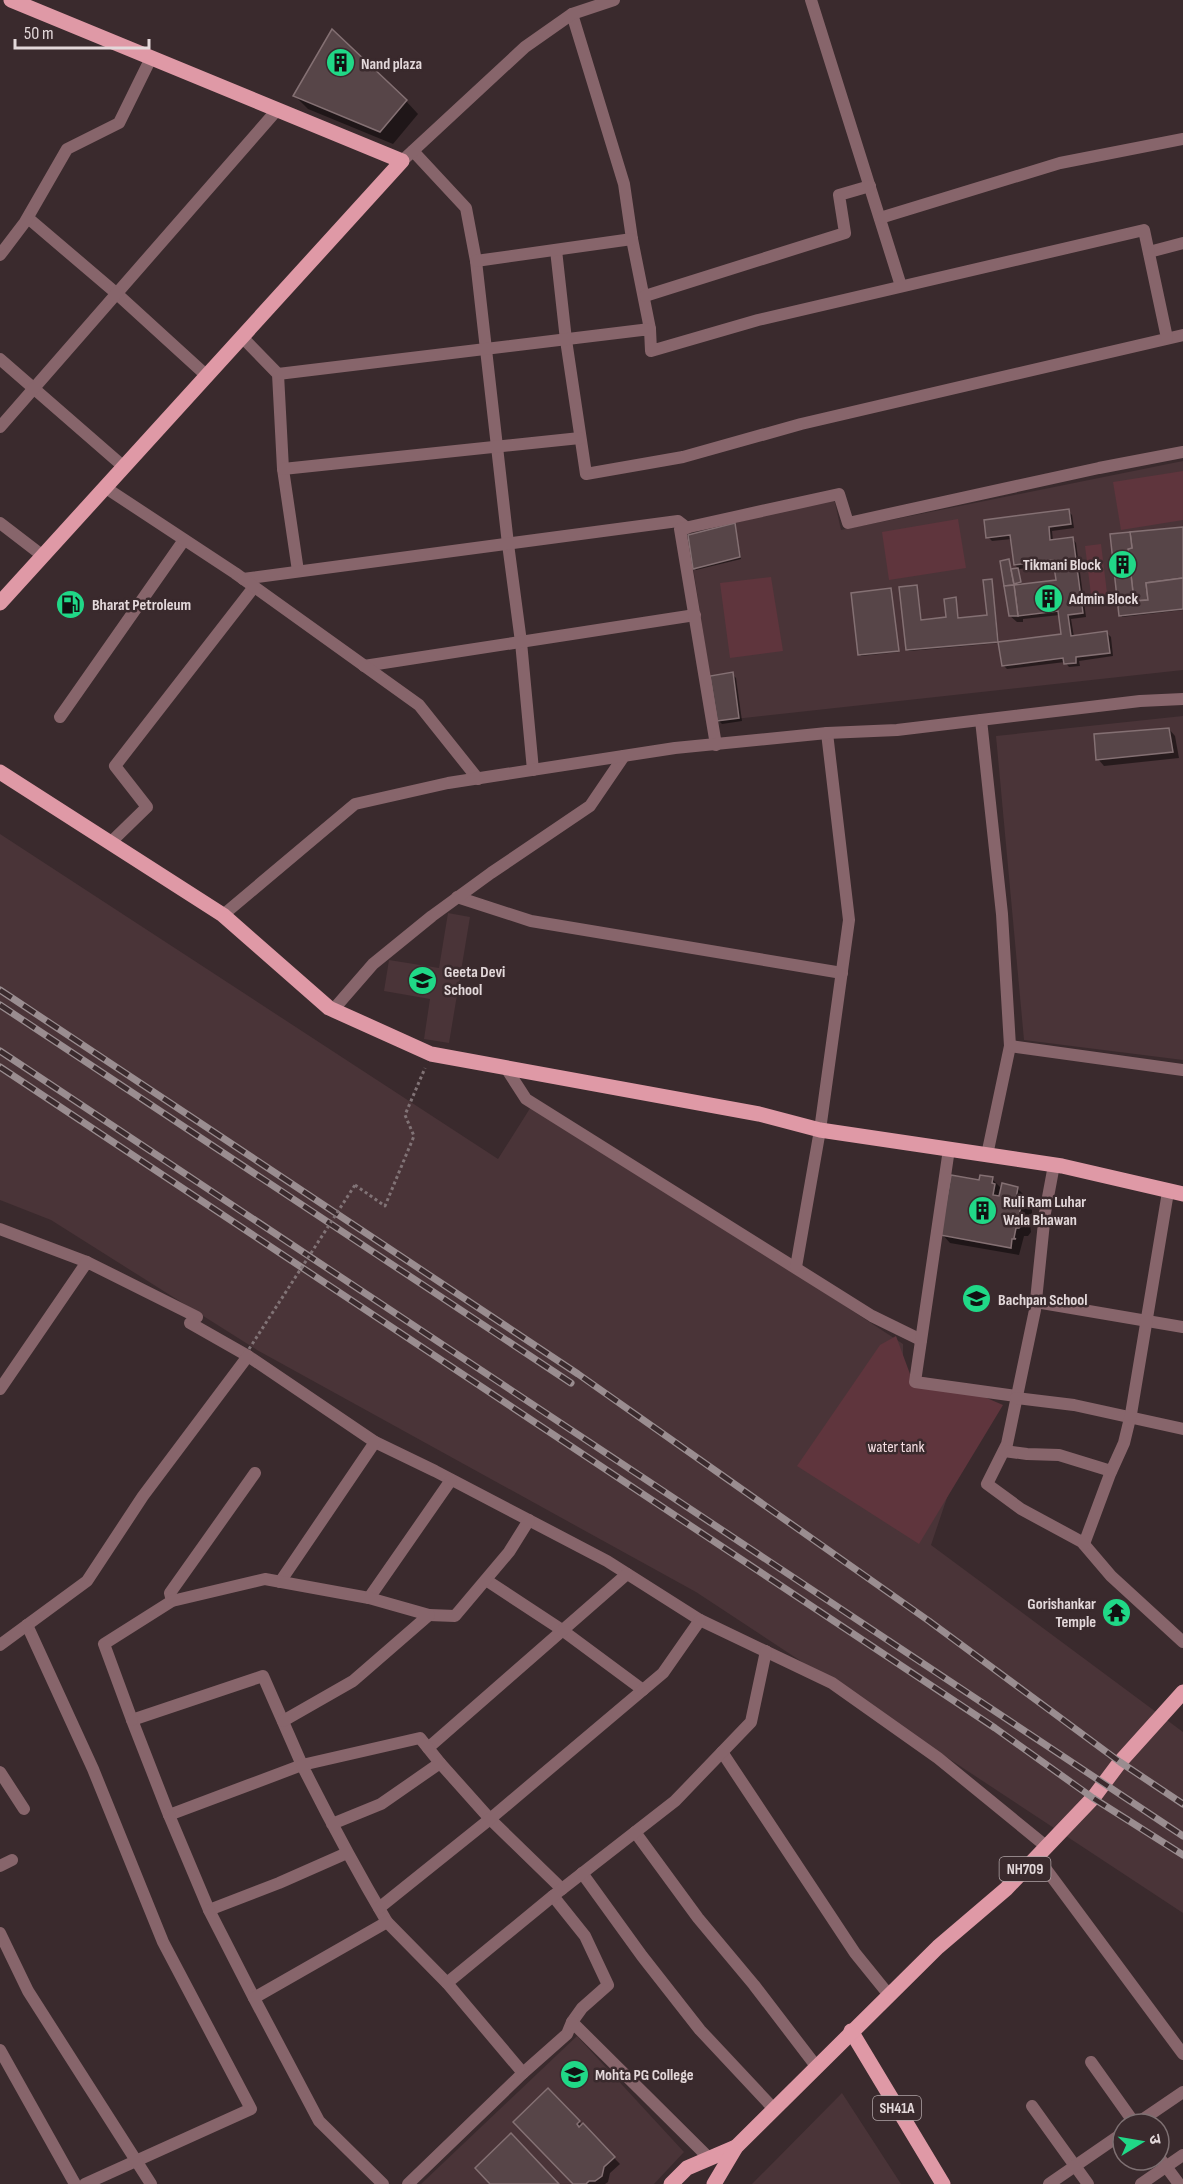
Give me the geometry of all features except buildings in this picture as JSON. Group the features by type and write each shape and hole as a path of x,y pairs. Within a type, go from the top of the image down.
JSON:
{"main road":[{"path":"0,603 407,156 277,110 11,0"},
{"path":"0,772 223,915 333,1010 431,1054 759,1114 820,1130 1054,1165 1175,1193"},
{"name":"NH709","path":"851,2031 939,1947 1006,1889 1093,1798 1120,1762 1183,1692"},
{"path":"714,2184 736,2147 851,2031"},
{"name":"SH41A","path":"851,2031 943,2184"},
{"path":"670,2184 687,2168 736,2147"}],"street":[{"path":"533,770 521,642 476,261 466,208 407,156 525,47 572,14 614,0"},
{"path":"811,0 901,286"},
{"path":"572,14 624,184 632,239 645,296 651,351 758,320 1144,230 1167,338"},
{"path":"0,255 28,218 68,149 119,123 151,58"},
{"path":"0,427 277,110"},
{"path":"880,218 1060,163 1183,140"},
{"path":"645,296 844,233 839,195 870,186"},
{"path":"28,218 116,293 207,376"},
{"path":"476,261 632,239"},
{"path":"1149,252 1183,243"},
{"path":"556,250 566,340 586,474 684,457 801,424 1183,335"},
{"path":"278,374 650,328"},
{"path":"242,337 278,374 283,469 298,572"},
{"path":"0,359 124,467"},
{"path":"283,469 580,438"},
{"path":"716,745 680,529 839,494 848,524 1099,468 1183,452"},
{"path":"106,488 243,579 419,705 478,779"},
{"path":"243,579 678,521 687,528"},
{"path":"0,523 43,556"},
{"path":"60,717 184,540"},
{"path":"110,843 147,807 115,766 254,587"},
{"path":"364,666 695,615"},
{"path":"223,915 355,804 448,783 675,748 827,733 897,730 1140,701 1183,699"},
{"path":"981,720 1002,914 1010,1046 987,1155"},
{"path":"796,1267 820,1130 849,920 827,733"},
{"path":"333,1010 373,964 457,897 590,806 624,756"},
{"path":"457,897 531,921 842,973"},
{"path":"1010,1046 1183,1070"},
{"path":"506,1068 526,1099 872,1316 921,1340"},
{"path":"949,1149 915,1382 1074,1405 1183,1430"},
{"path":"1054,1165 1045,1213 1036,1302 1007,1444 987,1484 1021,1509 1084,1544 1111,1576 1183,1642"},
{"path":"1084,1544 1124,1443 1146,1321 1175,1193"},
{"path":"0,1229 87,1262 197,1317 190,1323 249,1352 375,1442 607,1561 700,1620 832,1683 938,1758 1042,1852 1183,2054"},
{"path":"0,1389 87,1262"},
{"path":"1036,1302 1183,1327"},
{"path":"0,1645 87,1581 143,1496 249,1352"},
{"path":"280,1582 375,1442"},
{"path":"1004,1450 1027,1454 1059,1455 1111,1471"},
{"path":"172,1601 170,1593 255,1473"},
{"path":"369,1598 451,1480"},
{"path":"383,2184 319,2121 254,1998 209,1910 169,1815 104,1644 172,1601 265,1579 369,1598 429,1615 455,1616 509,1552 529,1520"},
{"path":"428,1748 627,1574"},
{"path":"486,1580 562,1630 643,1690"},
{"path":"283,1721 353,1681 429,1615"},
{"path":"379,1908 490,1819 663,1673 700,1620"},
{"path":"27,1625 93,1769 163,1942 251,2109 85,2184"},
{"path":"447,1983 558,1892 675,1801 750,1722 766,1651"},
{"path":"132,1720 263,1676 302,1766 347,1853 387,1922 447,1983 523,2073"},
{"path":"169,1815 302,1766 420,1738 490,1819 558,1892 585,1936 608,1985 582,2008 567,2034 523,2073 408,2184"},
{"path":"722,1752 855,1953 889,1995"},
{"path":"332,1824 381,1804 440,1763"},
{"path":"0,1772 24,1809"},
{"path":"635,1832 698,1918 754,1984 816,2066"},
{"path":"209,1910 347,1853"},
{"path":"0,1866 12,1860"},
{"path":"582,1873 642,1956 700,2030 774,2109"},
{"path":"254,1998 387,1922"},
{"path":"0,1932 28,1991 151,2184"},
{"path":"572,2022 709,2158"},
{"path":"0,2050 75,2184"},
{"path":"1091,2062 1127,2112"},
{"path":"1154,2112 1183,2092"},
{"path":"1032,2106 1088,2184"},
{"path":"1049,2184 1111,2141"},
{"path":"1141,2184 1153,2172"}],"path":[{"path":"249,1352 355,1185 385,1206 414,1136 405,1115 431,1054"}],"shaded area":[{"path":"1183,461 1183,670 717,721 688,535 834,498 841,530"},
{"path":"1183,716 1183,1060 1024,1040 996,736"},
{"path":"0,834 498,1159 534,1102 903,1344 903,1384 976,1412 931,1545 1183,1732 1183,1913 696,1592 257,1350 51,1220 0,1200"},
{"name":"Geeta Devi School","path":"448,913 470,917 449,1043 424,1039 430,999 384,991 389,960 439,968"},
{"name":"Mohta PG College","path":"577,2036 684,2152 654,2184 421,2184"},
{"path":"842,2093 901,2184 752,2184"}],"green space":[{"path":"1183,471 1183,520 1121,530 1113,482"},
{"path":"958,519 966,568 889,580 882,532"},
{"path":"1101,544 1108,601 1092,603 1085,546"},
{"path":"771,577 783,651 730,658 720,583"},
{"name":"water tank","path":"896,1336 910,1374 954,1384 1003,1405 919,1544 797,1466 880,1345"}],"railway":[{"path":"0,990 578,1374 929,1621 1120,1762 1183,1804"},
{"path":"0,1005 571,1383"},
{"path":"0,1051 1183,1836"},
{"path":"0,1067 995,1728 1093,1798 1183,1855"}],"place":[{"name":"Nand plaza","path":"340,63"},
{"name":"Tikmani Block","path":"1122,564"},
{"name":"Admin Block","path":"1048,598"},
{"name":"Bharat Petroleum","path":"71,604"},
{"name":"Geeta Devi School","path":"423,980"},
{"name":"Ruli Ram Luhar Wala Bhawan","path":"982,1210"},
{"name":"Bachpan School","path":"977,1299"},
{"name":"Gorishankar Temple","path":"1117,1612"},
{"name":"Mohta PG College","path":"574,2074"}]}
